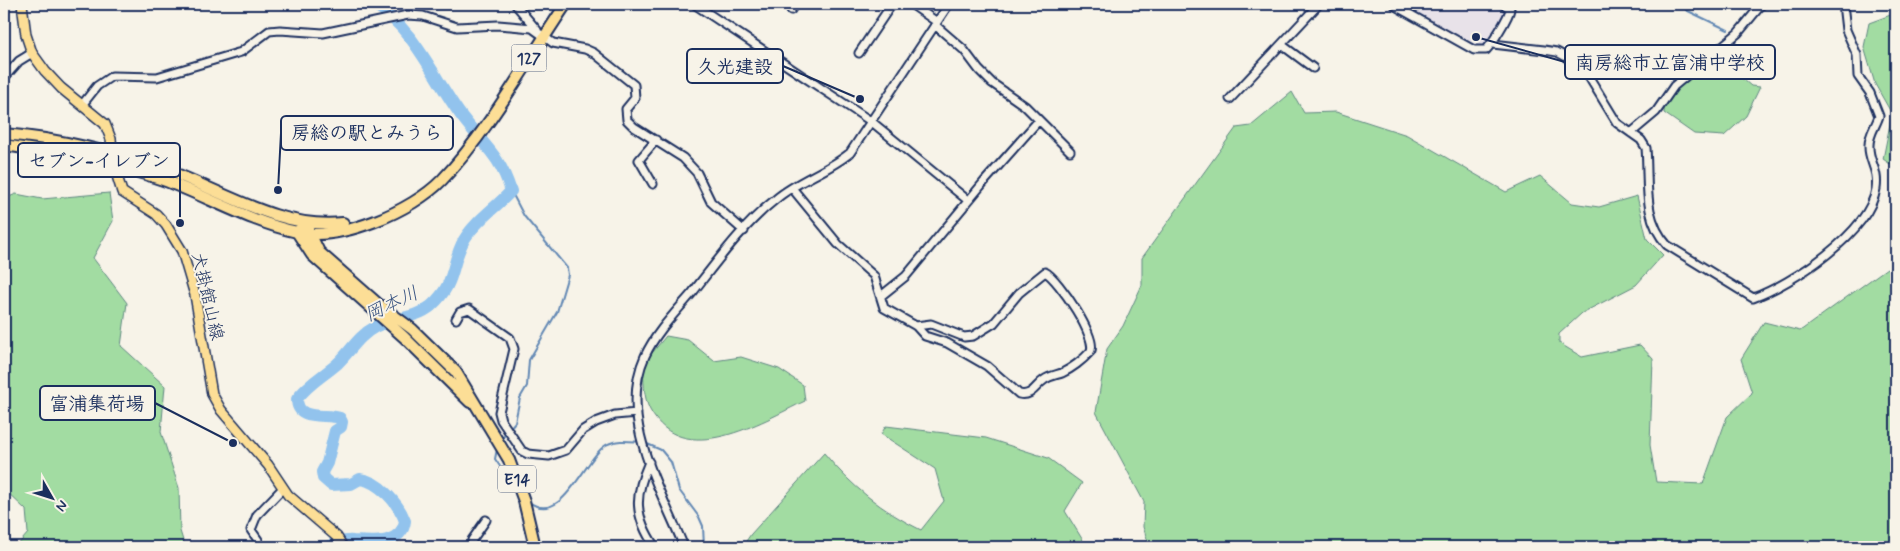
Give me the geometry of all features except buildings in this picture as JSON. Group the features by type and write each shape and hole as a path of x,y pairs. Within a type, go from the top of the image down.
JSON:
{"highway":[{"name":"127","path":"4,134 69,144 258,220 297,232 312,234 358,227 411,205 432,190 471,144 492,114 541,34 566,4"},
{"name":"127","path":"4,145 166,170 267,212 305,223 333,224 381,219"},
{"path":"488,421 450,380 404,338 374,305 319,252 312,234 305,223 297,232 312,255 374,305 412,329 456,372 488,421"},
{"name":"E14","path":"488,421 518,481 535,545"}],"main road":[{"name":"犬掛館山線","path":"22,4 26,35 32,52 50,77 105,124 111,139 114,161 122,192 156,214 166,225 182,251 195,295 212,394 221,410 268,465 282,489 337,537 342,547"}],"street":[{"path":"515,4 541,34 553,43 585,49 594,53 634,85 636,90 635,98 626,109 627,120 692,166 711,202 744,231"},
{"path":"694,4 872,122 965,198"},
{"path":"859,53 892,4"},
{"path":"911,4 936,23 964,50 992,84 1025,106 1070,152"},
{"path":"684,547 649,462 638,425 640,372 655,338 701,280 744,231 777,198 836,165 850,153 949,4"},
{"path":"1230,99 1319,4"},
{"path":"1394,4 1397,8 1474,50 1486,50 1493,44 1501,25 1509,14 1510,9 1503,4"},
{"path":"1632,133 1656,112 1674,86 1738,33 1762,4"},
{"path":"1493,44 1544,50 1566,57 1589,77 1617,123 1641,140 1646,148 1650,213 1656,233 1667,245 1753,298 1799,272 1811,268 1852,232 1864,217 1871,203 1876,186 1876,169 1869,155 1868,142 1879,116 1870,92 1858,76 1857,56 1846,30 1843,4"},
{"path":"82,105 98,86 112,76 157,77 241,52 269,31 323,33 408,15 423,16 457,27 498,25 541,34"},
{"path":"1282,45 1313,68"},
{"path":"4,78 19,61 32,52"},
{"path":"882,296 906,276 978,189 1039,120"},
{"path":"653,184 639,160 656,140"},
{"path":"792,188 838,244 874,276 882,296 884,308 916,326 925,336 947,343 987,366 1012,390 1024,395 1036,388 1044,379 1073,366 1091,351 1093,343 1077,313 1056,282 1046,272 1019,293 994,323 973,336 964,338 931,324 916,326"},
{"path":"456,319 460,312 469,309 502,333 512,344 514,349 499,412 501,420 522,451 528,454 549,456 566,450 583,430 596,422 615,415 637,413"},
{"path":"649,462 638,492 638,512 647,535 655,547"},
{"path":"259,547 258,540 251,530 253,521 282,489"},
{"path":"472,547 472,540 486,520"}],"shaded area":[{"path":"1397,4 1495,4 1507,11 1484,48"}],"green space":[{"path":"1896,13 1896,168 1883,159 1892,114 1875,84 1864,47 1869,23"},
{"path":"1729,67 1751,86 1760,87 1746,116 1724,136 1694,134 1664,113 1665,95 1692,71"},
{"path":"1292,92 1304,113 1336,112 1407,135 1506,192 1540,176 1572,203 1599,207 1637,196 1647,239 1663,255 1636,285 1582,313 1559,334 1559,343 1582,357 1640,345 1653,359 1650,445 1656,482 1703,484 1727,417 1752,393 1741,359 1764,322 1800,331 1887,268 1896,273 1896,547 1150,547 1143,527 1144,502 1096,412 1107,349 1123,326 1142,285 1142,258 1236,128 1251,126"},
{"path":"109,193 113,221 93,258 127,303 121,346 165,386 161,432 179,488 180,531 185,547 16,547 28,533 26,510 4,489 4,199 16,194 42,199"},
{"path":"666,336 688,340 714,361 741,357 779,369 803,385 805,401 767,420 723,436 702,439 682,437 664,428 650,410 645,393 643,364"},
{"path":"886,426 986,438 1048,458 1082,483 1065,511 1087,547 742,547 751,534 824,453 868,497 893,515 921,530 944,501 935,469 881,434"}],"waterway":[{"name":"岡本川","path":"327,547 346,541 376,542 392,539 403,529 405,521 393,501 374,484 360,479 351,484 331,485 323,478 322,472 327,463 335,431 341,427 342,422 340,418 307,414 298,406 297,399 311,384 337,364 359,339 369,331 382,324 418,314 431,306 445,290 464,240 480,220 511,191 502,168 453,104 413,41 401,27 374,4"},
{"path":"1689,4 1686,10 1728,30"},
{"path":"510,428 515,422 520,398 527,386 529,360 557,312 568,275 567,268 524,216 511,191"},
{"path":"501,440 507,432"},
{"path":"528,501 540,507 552,506 572,488 598,452 606,445 618,441 640,442"},
{"path":"645,443 661,450 671,462 679,490 699,517 703,526 704,547"},
{"path":"497,449 495,459 514,487"}],"place":[{"name":"南房総市立富浦中学校","path":"1476,37"},
{"name":"久光建設","path":"860,99"},
{"name":"房総の駅とみうら","path":"278,190"},
{"name":"セブン-イレブン","path":"180,223"},
{"name":"富浦集荷場","path":"233,443"}]}
